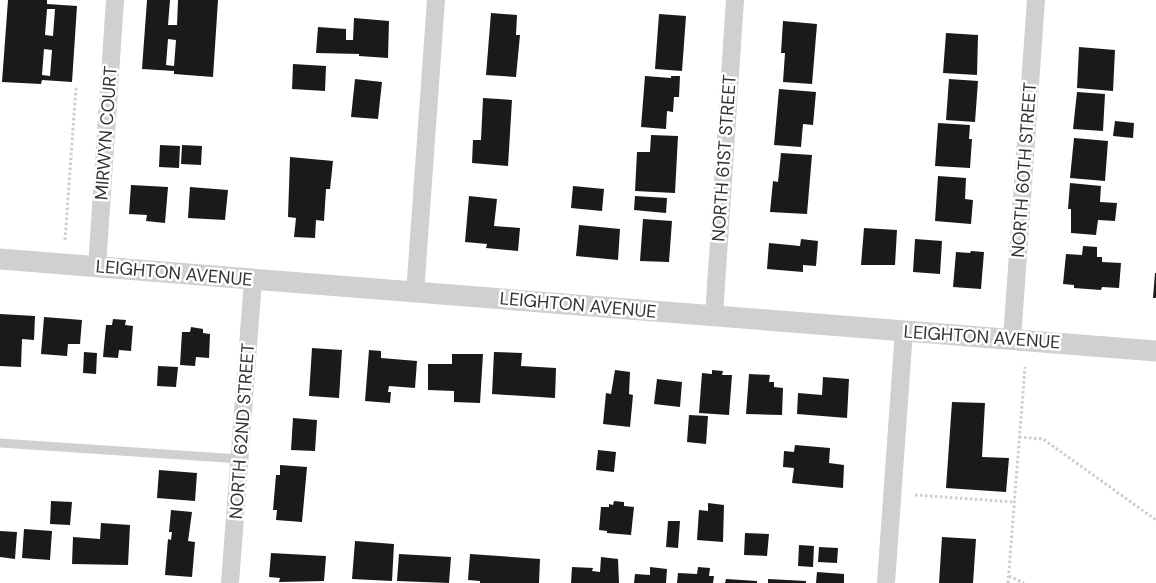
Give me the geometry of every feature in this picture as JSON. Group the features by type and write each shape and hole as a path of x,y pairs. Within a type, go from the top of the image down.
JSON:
{"street":[{"name":"MIRWYN COURT","path":"97,267 114,0"},
{"path":"415,293 436,0"},
{"name":"NORTH 61ST STREET","path":"714,316 735,0"},
{"name":"NORTH 60TH STREET","path":"1012,339 1036,0"},
{"name":"LEIGHTON AVENUE","path":"0,259 1156,351"},
{"name":"NORTH 62ND STREET","path":"230,583 253,280"},
{"path":"886,583 904,331"}],"lane":[{"path":"0,443 240,459"}],"path":[{"path":"65,240 76,87"},
{"path":"1008,583 1025,367"},
{"path":"1019,437 1043,439 1156,520"},
{"path":"915,495 1014,502"},
{"path":"1009,576 1024,583"}],"building":[{"path":"8,0 47,0 47,4 77,6 72,82 42,80 41,84 2,82","holes":["47,9 55,9 53,36 45,35","44,49 52,50 50,76 42,75"]},
{"path":"147,0 170,0 168,25 177,25 178,0 218,0 213,77 174,74 174,71 142,69","holes":["168,39 176,40 174,66 166,65"]},
{"path":"491,13 517,15 516,35 520,35 516,77 486,75"},
{"path":"659,14 686,16 682,71 655,69"},
{"path":"354,18 389,21 388,58 359,56 359,54 316,53 318,27 346,29 346,40 353,40"},
{"path":"783,21 817,24 812,84 783,82 785,53 781,53"},
{"path":"946,33 978,35 977,75 943,73"},
{"path":"1079,47 1115,50 1113,91 1077,88"},
{"path":"293,64 326,66 325,91 292,89"},
{"path":"645,76 671,78 671,76 680,76 679,97 674,97 673,112 667,111 666,129 641,127"},
{"path":"355,79 382,82 378,119 351,117"},
{"path":"949,79 978,81 975,122 946,120"},
{"path":"779,89 816,92 813,125 803,124 801,147 774,145"},
{"path":"1077,92 1105,94 1103,131 1073,129"},
{"path":"483,98 512,100 508,166 472,163 473,140 481,140"},
{"path":"1115,121 1134,123 1133,138 1113,136"},
{"path":"938,123 970,125 969,139 972,139 970,168 935,166"},
{"path":"651,135 678,136 675,193 635,191 637,152 650,152"},
{"path":"1074,138 1108,141 1105,181 1070,178"},
{"path":"160,145 180,146 179,168 159,167"},
{"path":"182,145 202,146 201,165 181,164"},
{"path":"781,153 812,155 807,214 770,212 773,181 778,182"},
{"path":"290,157 333,161 330,189 326,189 324,221 316,220 315,238 294,237 296,218 288,217"},
{"path":"938,176 966,178 965,199 973,200 971,224 935,221"},
{"path":"1070,183 1101,186 1100,202 1117,203 1115,221 1098,220 1096,235 1071,233 1071,209 1068,209"},
{"path":"131,185 168,187 165,223 146,221 147,215 129,214"},
{"path":"573,186 604,189 602,211 571,208"},
{"path":"190,187 228,190 225,220 188,218"},
{"path":"469,196 497,199 494,226 520,228 518,251 486,248 487,244 465,242"},
{"path":"635,196 667,198 666,213 634,210"},
{"path":"643,219 672,221 669,262 640,261"},
{"path":"579,225 620,229 618,260 576,256"},
{"path":"864,228 897,230 895,265 861,265"},
{"path":"801,239 818,241 816,266 803,265 803,272 767,269 769,243 800,246"},
{"path":"915,239 942,241 940,274 913,272"},
{"path":"1083,246 1097,247 1097,257 1102,257 1102,262 1121,263 1119,288 1102,287 1101,290 1074,288 1074,285 1063,284 1066,254 1082,255"},
{"path":"971,251 984,252 981,289 953,287 956,252 970,253"},
{"path":"1155,273 1156,298 1153,298"},
{"path":"0,314 35,316 34,340 22,339 21,367 0,366"},
{"path":"44,317 82,320 80,344 68,344 67,356 41,354"},
{"path":"113,319 126,320 125,325 133,326 131,351 119,350 118,358 103,357 106,325 112,325"},
{"path":"191,327 203,329 203,333 210,334 209,358 196,357 195,366 180,365 182,332 190,332"},
{"path":"312,348 342,350 339,398 309,396"},
{"path":"369,350 381,351 381,358 417,361 415,388 389,386 388,392 391,392 390,403 365,401"},
{"path":"84,352 97,353 96,374 83,373"},
{"path":"494,352 522,353 521,366 556,368 555,398 492,394"},
{"path":"452,354 483,354 480,403 454,402 454,391 428,390 428,364 452,364"},
{"path":"158,366 178,367 176,387 157,386"},
{"path":"615,370 630,372 629,394 633,395 630,427 603,424 606,393 611,394"},
{"path":"712,370 723,371 722,375 732,375 729,415 699,413 702,373 712,374"},
{"path":"749,374 770,375 769,382 774,382 774,387 783,388 782,415 746,414"},
{"path":"823,377 849,379 847,418 797,414 798,393 822,395"},
{"path":"657,379 682,382 680,407 654,404"},
{"path":"952,402 985,403 982,457 1009,458 1006,492 946,488"},
{"path":"689,415 708,416 706,444 687,442"},
{"path":"293,418 317,420 315,451 291,450"},
{"path":"795,445 830,448 829,463 844,465 843,488 792,483 794,468 783,467 784,451 794,452"},
{"path":"598,450 616,452 614,472 596,470"},
{"path":"280,465 307,467 302,522 276,520 277,510 273,510 276,475 280,475"},
{"path":"159,470 197,473 195,501 157,498"},
{"path":"51,501 72,502 70,525 50,524"},
{"path":"614,501 624,502 624,506 634,507 631,535 607,533 607,531 599,530 601,507 609,507 609,504 613,505"},
{"path":"708,503 724,505 723,542 697,540 699,510 708,511"},
{"path":"171,510 192,512 188,541 195,542 192,577 165,575 168,539 171,540 172,532 169,532"},
{"path":"668,521 680,521 678,548 666,547"},
{"path":"101,523 130,525 128,565 72,564 73,537 100,539"},
{"path":"24,529 52,531 50,560 22,558"},
{"path":"0,531 17,532 15,559 0,557"},
{"path":"745,533 769,534 767,556 744,555"},
{"path":"942,537 976,539 973,583 939,583"},
{"path":"355,541 394,544 392,581 352,579"},
{"path":"799,545 814,546 813,567 798,566"},
{"path":"819,547 838,548 837,563 818,562"},
{"path":"271,553 326,556 324,581 279,582 280,578 269,577"},
{"path":"399,554 451,557 449,583 397,581"},
{"path":"470,554 540,559 539,583 480,583 480,581 468,580"},
{"path":"601,557 618,559 619,583 571,583 572,567 593,568 592,571 600,572"},
{"path":"650,567 667,569 666,583 634,583 635,574 650,575"},
{"path":"698,567 710,568 709,576 714,576 713,583 677,583 678,573 697,574"},
{"path":"817,572 844,574 844,583 816,583"},
{"path":"726,579 757,581 757,583 725,583"},
{"path":"768,579 806,581 806,583 768,583"}]}
